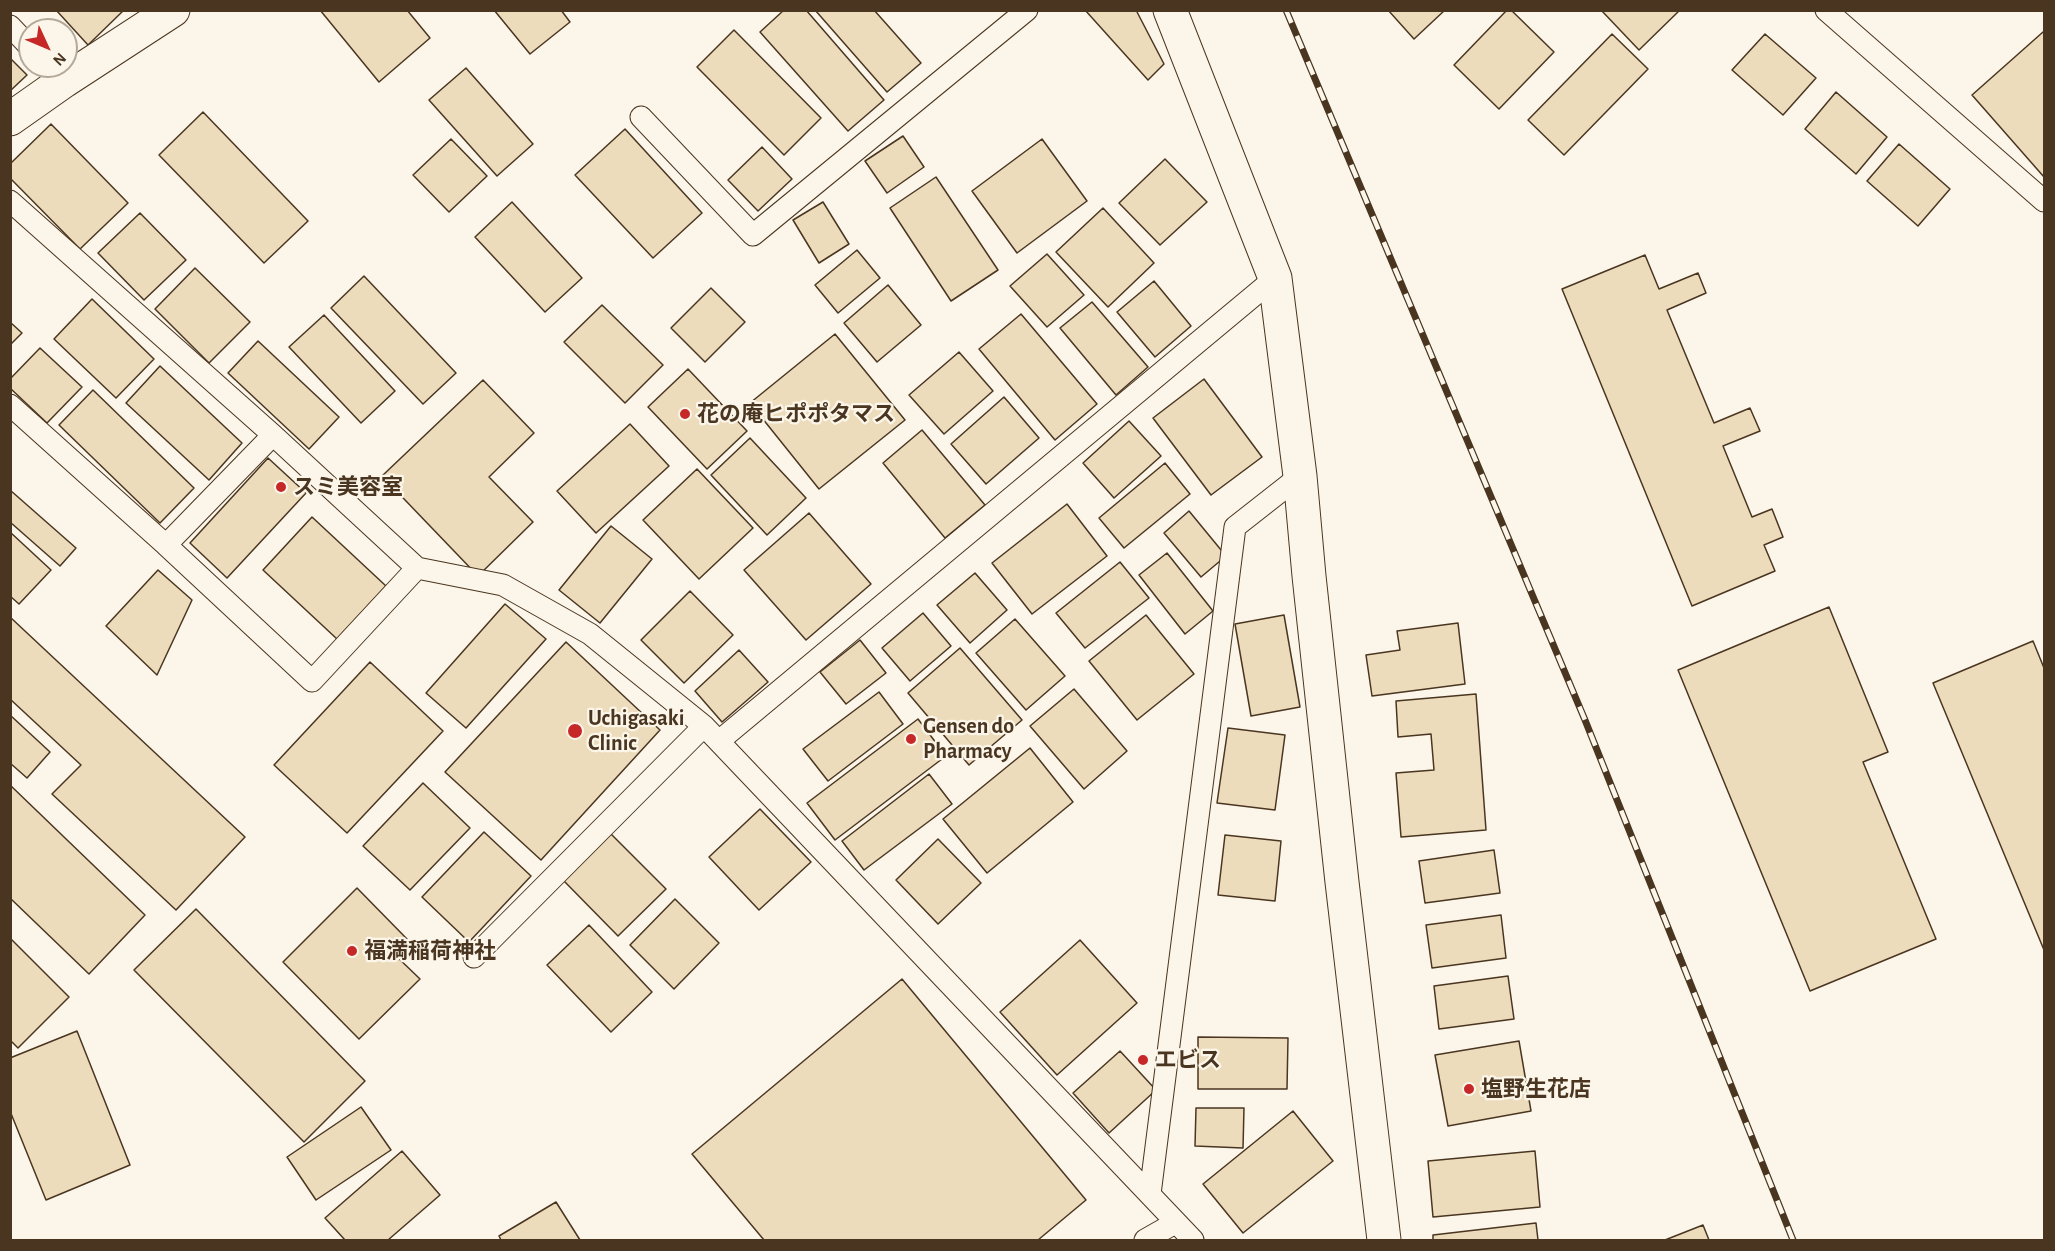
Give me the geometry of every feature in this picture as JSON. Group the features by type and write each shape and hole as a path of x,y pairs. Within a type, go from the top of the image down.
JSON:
{"street":[{"path":"78,62 173,10"},
{"path":"1170,10 1275,278 1300,476 1341,870 1384,1240"},
{"path":"10,119 52,78"}],"lane":[{"path":"641,117 753,235 1027,10"},
{"path":"1826,10 2044,201"},
{"path":"10,201 273,435 417,568 503,585 590,634 704,726 1193,1240"},
{"path":"719,741 1275,278"},
{"path":"10,405 312,681 417,568"},
{"path":"165,545 273,435"},
{"path":"1150,1194 1235,526 1300,476"},
{"path":"474,957 704,726"},
{"path":"1145,1240 1175,1223"}],"building":[{"path":"56,10 124,10 88,45 78,34 78,18 63,18"},
{"path":"320,10 407,10 430,38 379,82"},
{"path":"494,10 561,10 570,22 530,54"},
{"path":"784,10 806,10 884,100 848,131 760,32"},
{"path":"815,10 874,10 921,63 887,92"},
{"path":"1085,10 1136,10 1164,64 1148,80"},
{"path":"1388,10 1445,10 1414,39"},
{"path":"1507,10 1511,10 1554,52 1499,109 1454,65"},
{"path":"1601,10 1680,10 1639,50"},
{"path":"734,30 821,118 784,155 697,67"},
{"path":"2043,32 2044,34 2044,177 1972,95"},
{"path":"1612,34 1648,69 1564,155 1528,120"},
{"path":"1765,34 1816,78 1783,115 1732,70"},
{"path":"10,58 18,66 18,78 24,78 10,91"},
{"path":"466,68 533,144 497,176 429,100"},
{"path":"1836,92 1887,137 1856,174 1805,129"},
{"path":"203,112 308,221 264,263 159,155"},
{"path":"51,124 128,203 80,249 10,178 10,164"},
{"path":"625,129 702,213 653,258 575,175"},
{"path":"903,136 924,167 887,193 865,161"},
{"path":"451,139 487,176 449,212 413,175"},
{"path":"1042,139 1087,201 1017,253 972,191"},
{"path":"1899,144 1950,189 1918,226 1867,181"},
{"path":"762,147 792,179 758,211 728,180"},
{"path":"1165,159 1207,202 1160,245 1119,203"},
{"path":"936,177 998,270 951,301 890,208"},
{"path":"512,202 582,278 545,312 475,237"},
{"path":"823,202 849,244 819,263 793,220"},
{"path":"1103,208 1154,263 1108,307 1056,252"},
{"path":"140,213 186,260 144,300 98,253"},
{"path":"857,250 880,278 838,313 815,285"},
{"path":"1047,254 1084,295 1047,327 1010,286"},
{"path":"1645,255 1659,289 1698,273 1706,293 1667,310 1714,423 1750,408 1760,431 1723,446 1752,517 1772,509 1783,537 1764,545 1775,571 1692,606 1562,289"},
{"path":"195,268 250,322 209,363 155,309"},
{"path":"364,276 456,373 423,404 331,308"},
{"path":"1154,281 1191,326 1155,357 1117,312"},
{"path":"888,285 921,325 877,362 844,323"},
{"path":"711,288 745,322 705,362 671,328"},
{"path":"92,299 154,359 116,398 54,339"},
{"path":"1092,302 1148,367 1116,395 1060,328"},
{"path":"602,305 663,365 625,403 564,342"},
{"path":"1021,314 1097,404 1055,440 979,349"},
{"path":"324,315 395,391 361,423 289,347"},
{"path":"10,322 22,333 10,345"},
{"path":"835,334 905,420 819,489 750,403"},
{"path":"258,341 339,417 309,449 228,373"},
{"path":"40,348 82,387 47,423 10,388 10,379"},
{"path":"959,352 993,391 944,434 909,395"},
{"path":"160,366 242,443 209,480 126,403"},
{"path":"688,369 747,431 707,469 648,407"},
{"path":"1204,379 1262,457 1211,495 1153,418"},
{"path":"483,380 534,433 489,477 533,522 478,576 382,476"},
{"path":"93,390 194,488 160,523 59,425"},
{"path":"1004,397 1039,438 986,484 951,444"},
{"path":"1129,421 1161,456 1114,498 1083,463"},
{"path":"630,424 669,466 596,533 557,491"},
{"path":"922,430 985,505 945,538 883,463"},
{"path":"750,438 806,498 767,535 711,475"},
{"path":"268,458 306,493 227,578 190,543"},
{"path":"1165,463 1190,494 1124,548 1099,518"},
{"path":"697,469 753,528 699,579 643,520"},
{"path":"10,490 76,548 60,566 10,522"},
{"path":"1067,504 1107,556 1032,614 992,563"},
{"path":"1189,511 1226,556 1201,577 1164,533"},
{"path":"809,513 871,584 806,640 744,570"},
{"path":"312,517 386,586 337,639 263,570"},
{"path":"611,526 652,559 600,623 559,590"},
{"path":"10,532 51,570 19,604 10,596"},
{"path":"1167,553 1213,611 1185,634 1139,575"},
{"path":"1120,562 1149,598 1085,648 1056,613"},
{"path":"158,570 192,600 157,675 106,626"},
{"path":"975,573 1007,610 970,643 937,605"},
{"path":"690,591 733,635 684,683 641,640"},
{"path":"505,604 546,639 466,728 426,693"},
{"path":"1829,607 1888,752 1863,762 1936,939 1810,991 1678,670"},
{"path":"923,613 951,646 910,681 882,648"},
{"path":"1146,615 1194,674 1137,720 1089,661"},
{"path":"1284,615 1300,707 1251,716 1235,624"},
{"path":"10,617 245,837 176,910 52,794 81,765 10,699"},
{"path":"1015,619 1065,676 1026,710 976,653"},
{"path":"1458,623 1465,684 1372,696 1366,655 1400,650 1397,631"},
{"path":"860,640 886,673 846,704 820,672"},
{"path":"2033,641 2044,668 2044,950 1933,683"},
{"path":"566,642 660,730 541,860 445,772"},
{"path":"960,648 1022,720 969,765 908,693"},
{"path":"739,650 768,682 722,722 695,691"},
{"path":"370,662 443,731 347,833 274,765"},
{"path":"1074,689 1127,751 1084,789 1030,726"},
{"path":"879,692 903,724 828,781 803,749"},
{"path":"1476,694 1486,830 1401,837 1396,773 1434,770 1431,734 1398,737 1396,701"},
{"path":"10,715 50,752 27,778 10,763"},
{"path":"918,719 946,756 835,840 807,803"},
{"path":"1228,728 1285,735 1275,810 1217,803"},
{"path":"1030,748 1073,802 987,873 943,819"},
{"path":"929,774 952,804 864,870 842,841"},
{"path":"423,783 470,828 410,890 363,846"},
{"path":"10,785 145,915 89,974 10,898"},
{"path":"760,809 811,862 759,910 709,857"},
{"path":"484,832 531,876 469,942 422,897"},
{"path":"611,834 666,889 618,936 564,881"},
{"path":"1225,835 1281,841 1275,901 1218,895"},
{"path":"938,839 981,883 938,924 896,880"},
{"path":"1494,850 1500,893 1425,903 1419,861"},
{"path":"357,888 407,939 393,953 420,979 359,1039 283,962"},
{"path":"675,899 719,943 674,989 630,945"},
{"path":"196,909 365,1081 304,1142 134,970"},
{"path":"1501,915 1506,958 1432,968 1426,925"},
{"path":"589,925 652,992 611,1032 547,965"},
{"path":"10,938 69,997 18,1048 10,1040"},
{"path":"1080,940 1137,1003 1057,1075 1000,1012"},
{"path":"1508,976 1514,1019 1439,1029 1434,986"},
{"path":"902,979 1086,1200 1038,1240 764,1240 692,1154"},
{"path":"77,1031 130,1165 46,1200 10,1111 10,1058"},
{"path":"1198,1037 1288,1038 1287,1089 1198,1089"},
{"path":"1519,1041 1531,1111 1448,1126 1435,1055"},
{"path":"1120,1051 1156,1090 1109,1133 1073,1093"},
{"path":"361,1107 391,1150 316,1200 287,1157"},
{"path":"1196,1108 1244,1108 1243,1148 1195,1146"},
{"path":"1293,1111 1333,1161 1243,1233 1203,1184"},
{"path":"402,1151 440,1195 388,1240 345,1240 325,1218"},
{"path":"1535,1151 1540,1207 1433,1217 1428,1161"},
{"path":"556,1202 580,1240 501,1240 499,1236"},
{"path":"1536,1223 1538,1240 1433,1240 1433,1235"},
{"path":"1703,1225 1709,1240 1665,1240"}],"railway":[{"path":"1286,10 1585,720 1793,1240"}],"place":[{"name":"花の庵ヒポポタマス","path":"685,414"},
{"name":"スミ美容室","path":"281,487"},
{"name":"Uchigasaki Clinic","path":"575,731"},
{"name":"Gensen do Pharmacy","path":"911,739"},
{"name":"福満稲荷神社","path":"352,951"},
{"name":"エビス","path":"1143,1060"},
{"name":"塩野生花店","path":"1469,1089"}]}
